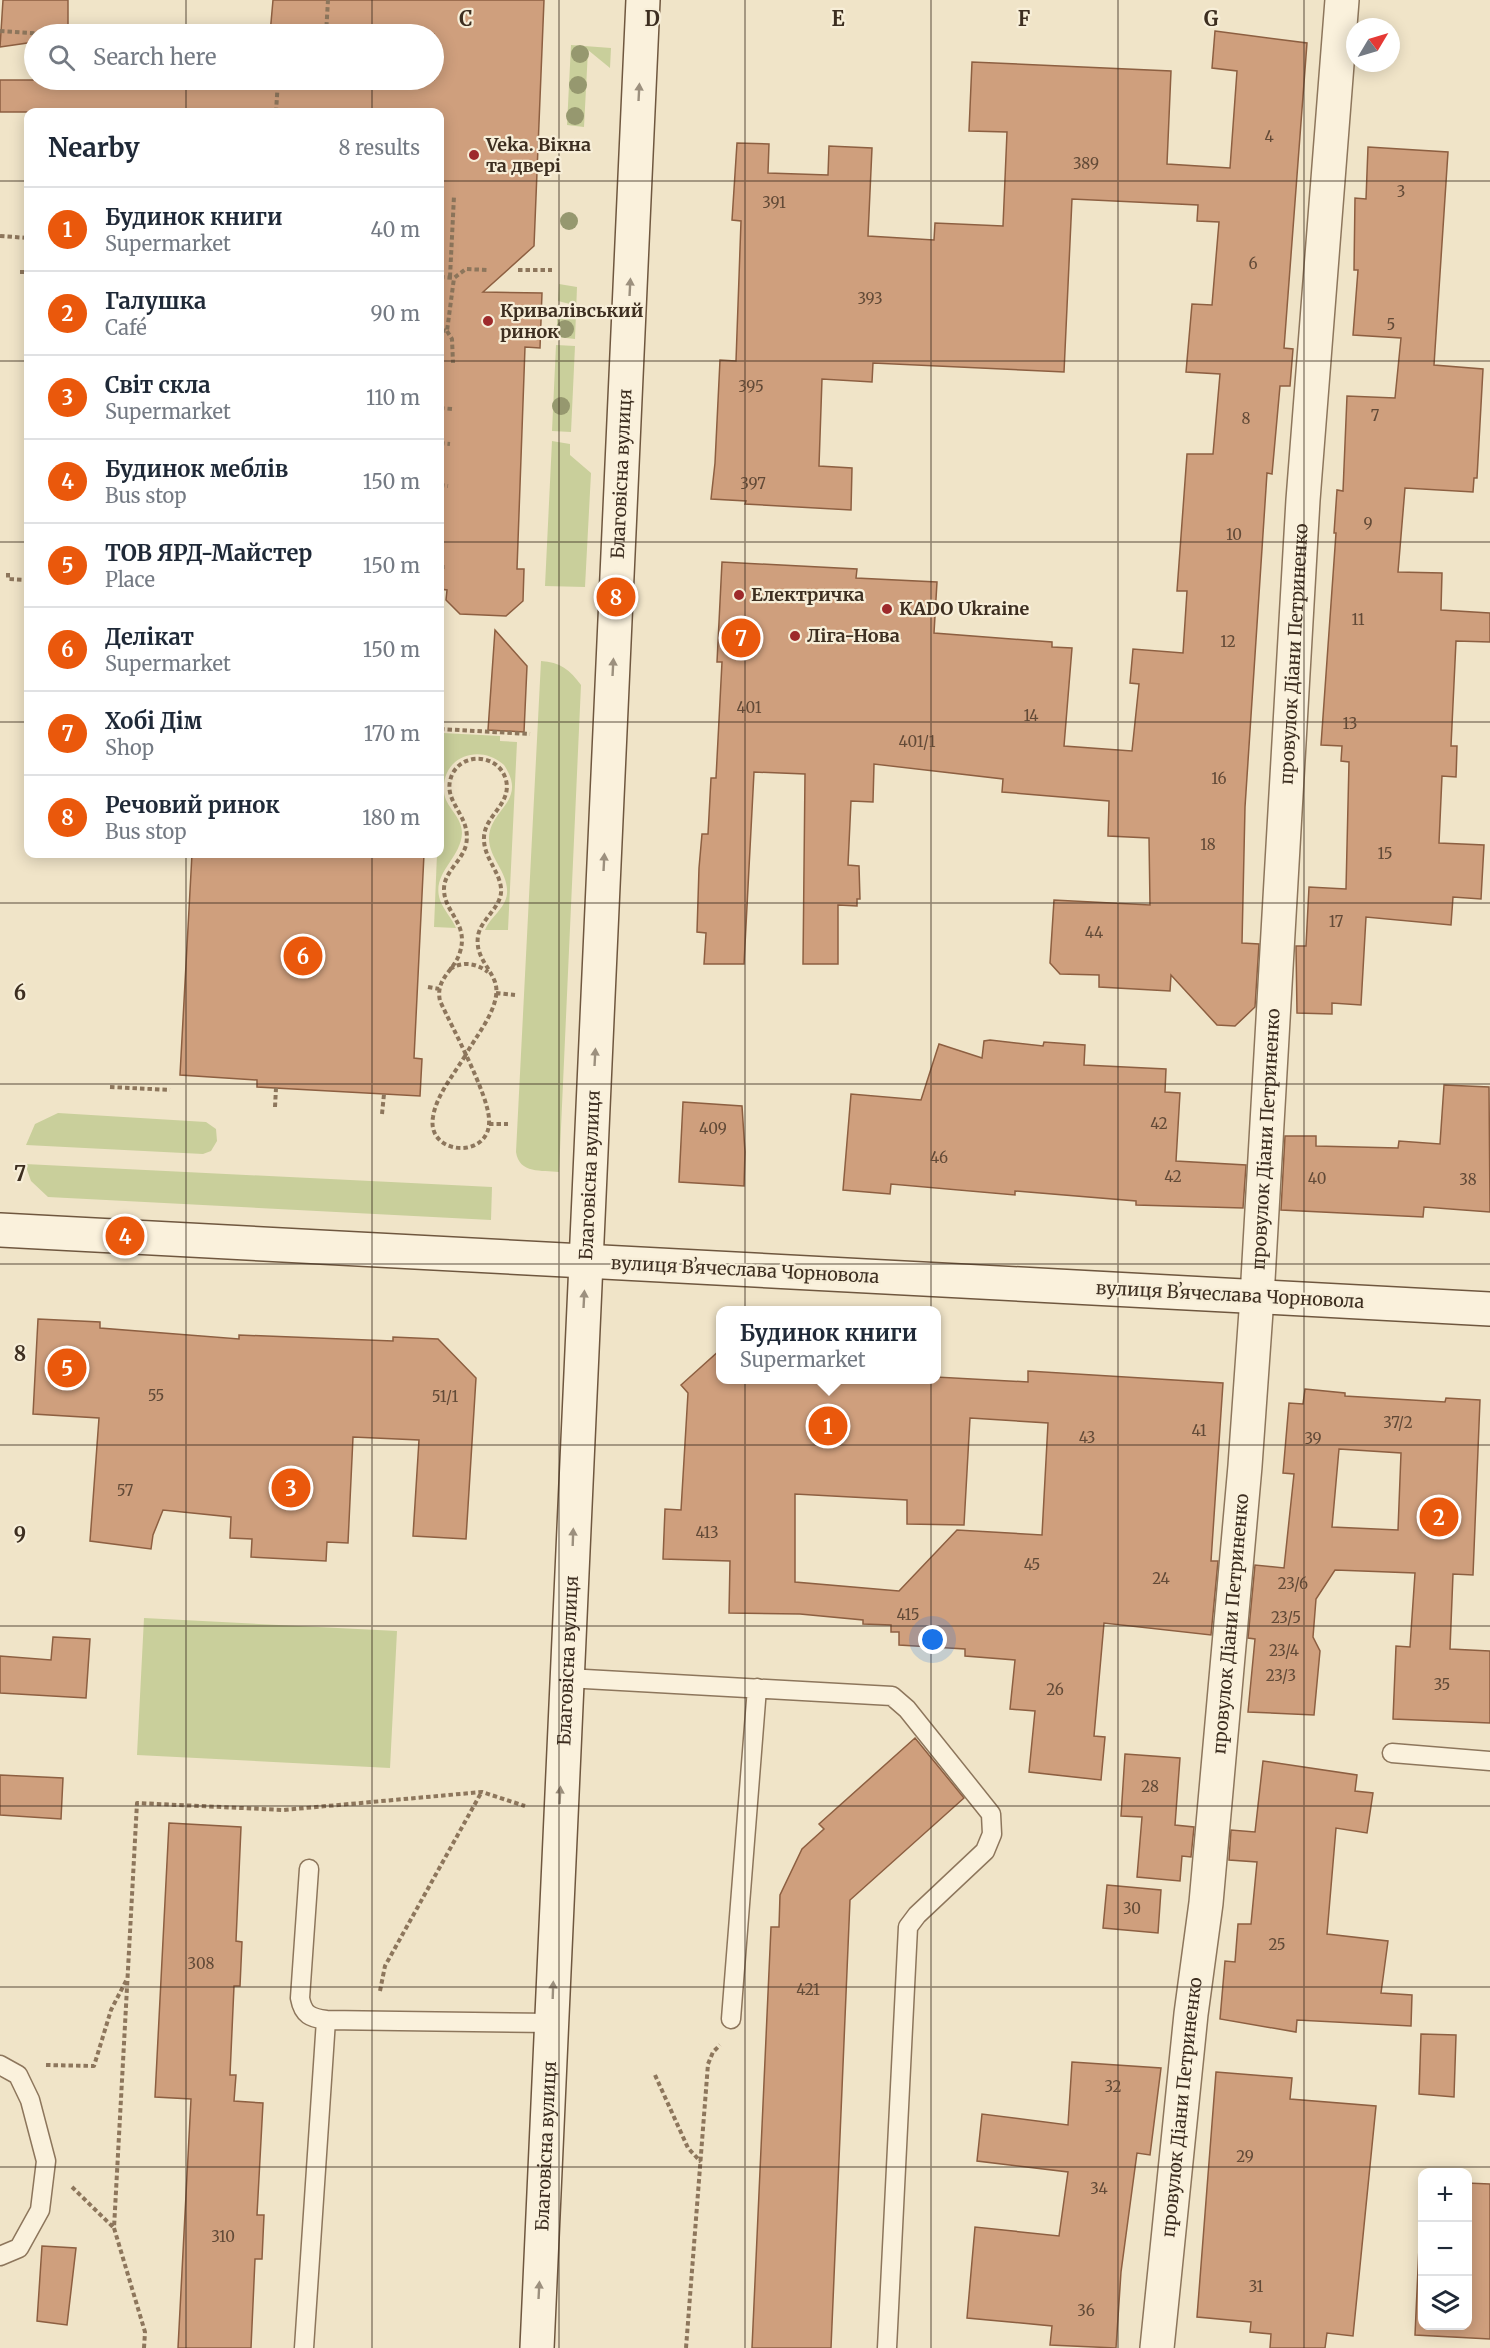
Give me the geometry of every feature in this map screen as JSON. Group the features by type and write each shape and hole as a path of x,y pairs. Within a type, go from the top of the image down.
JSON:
{"main road":[{"name":"Благовісна вулиця","path":"537,2348 559,1817 643,0"},
{"name":"провулок Діани Петриненко","path":"1157,2348 1191,2014 1206,1903 1257,1297 1303,500 1342,0"},
{"name":"вулиця Вʼячеслава Чорновола","path":"0,1230 1490,1309"}],"lane":[{"path":"567,1678 892,1696 907,1709 991,1814 992,1834 984,1851 917,1915 908,1927 887,2348"},
{"path":"731,2019 757,1688"},
{"path":"1392,1753 1490,1761"},
{"path":"309,1869 300,1998 305,2013 311,2018 551,2023"},
{"path":"304,2348 326,2020"},
{"path":"0,2065 18,2075 26,2092 46,2161 40,2210 19,2248 0,2256"}],"path":[{"path":"327,24 328,0"},
{"path":"0,31 24,33"},
{"path":"276,108 277,90"},
{"path":"453,363 452,339 447,331 452,277 454,196"},
{"path":"0,236 24,238"},
{"path":"444,277 452,277 466,269 488,270"},
{"path":"518,270 552,270"},
{"path":"444,408 452,409"},
{"path":"444,443 450,444"},
{"path":"444,486 448,486"},
{"path":"8,573 8,579 24,580"},
{"path":"444,729 530,734"},
{"path":"489,973 478,951 478,935 502,893 500,880 484,848 484,835 487,824 504,801 507,787 499,768 494,763 481,759 462,763 450,781 450,797 464,820 467,835 464,852 444,883 446,899 462,934 460,952 439,988 440,1001 465,1056 486,1104 489,1124 480,1142 461,1149 444,1144 433,1128 435,1107 465,1056 494,1004 496,993 494,980 489,973"},
{"path":"447,971 466,964 477,966 489,973"},
{"path":"428,987 439,988"},
{"path":"496,993 515,994"},
{"path":"110,1087 170,1090"},
{"path":"274,1107 276,1088"},
{"path":"382,1114 384,1094"},
{"path":"489,1124 508,1124"},
{"path":"378,2021 381,1981 385,1966 482,1792"},
{"path":"144,2348 145,2332 114,2228 137,1803 283,1810 482,1792 559,1817"},
{"path":"35,2065 94,2067 111,2010 128,1977"},
{"path":"686,2348 708,2064 713,2052 729,2035 731,2019"},
{"path":"655,2075 688,2148 701,2162"},
{"path":"46,2161 114,2228"}],"green space":[{"path":"571,45 611,48 610,68 588,50 584,127 567,125"},
{"path":"559,284 577,287 575,339 557,337 557,319 570,315 570,304 558,301"},
{"path":"556,345 575,346 571,432 552,431"},
{"path":"552,441 570,444 570,455 591,473 585,587 545,586"},
{"path":"541,661 554,663 564,668 581,685 559,1172 532,1170 522,1164 516,1152"},
{"path":"444,733 500,736 500,741 517,742 508,930 485,930 504,904 507,894 505,879 492,852 489,837 491,827 510,796 512,787 510,777 504,765 494,758 474,754 455,762 445,780 444,792"},
{"path":"444,792 462,833 457,851 443,874 438,890 440,900 456,928 434,927 437,858 444,858"},
{"path":"58,1113 206,1122 216,1129 217,1141 211,1151 203,1154 26,1145 35,1124"},
{"path":"25,1164 492,1187 491,1220 48,1197 31,1181"},
{"path":"144,1618 397,1631 390,1768 137,1755"}],"building":[{"path":"3,0 68,0 68,24 24,24 24,43 0,47"},
{"name":"Кривалівський ринок","path":"273,0 544,0 534,246 483,292 542,293 540,348 525,347 517,569 524,569 523,601 506,616 460,614 446,600 447,590 444,590 444,108 24,108 24,112 0,112 0,80 24,80 24,90 444,90 444,24 271,24"},
{"path":"1215,31 1307,43 1284,348 1293,349 1290,386 1280,386 1272,474 1267,473 1245,807 1242,943 1259,944 1255,1007 1235,1026 1217,1025 1171,975 1170,991 1099,987 1099,975 1060,974 1050,963 1054,900 1150,905 1149,838 1108,836 1109,801 1002,792 1003,779 874,764 873,802 851,801 848,865 859,866 860,899 857,899 857,906 838,905 838,964 803,964 805,774 754,772 744,964 704,964 706,933 697,932 699,868 702,834 708,834 711,778 716,778 722,662 717,662 722,562 857,569 856,578 937,582 934,633 1052,642 1052,647 1072,648 1064,746 1132,751 1139,684 1130,683 1133,649 1183,653 1187,591 1177,591 1187,454 1213,454 1220,374 1186,372 1192,304 1212,305 1219,222 1197,221 1198,205 1072,199 1064,372 873,363 872,382 822,379 819,466 852,468 851,510 745,504 746,501 711,499 720,360 736,361 741,221 732,220 737,143 769,144 768,173 828,175 829,146 872,148 868,236 934,240 935,223 1003,226 1007,132 969,131 972,62 1171,71 1167,164 1230,168 1237,71 1212,68"},
{"path":"1368,147 1448,152 1434,365 1483,369 1477,478 1474,478 1473,492 1405,488 1398,572 1442,573 1441,610 1490,613 1490,642 1456,641 1451,746 1457,746 1456,777 1442,776 1439,843 1484,845 1481,899 1453,897 1451,925 1366,917 1361,1005 1332,1003 1332,1014 1297,1013 1296,946 1306,946 1309,887 1346,889 1349,762 1341,761 1342,746 1321,745 1337,490 1343,491 1347,396 1395,398 1401,338 1353,335 1358,270 1354,270 1355,198 1366,199"},
{"path":"495,630 527,666 524,732 488,730"},
{"path":"192,858 424,858 414,1058 422,1059 420,1096 257,1087 257,1080 180,1075"},
{"path":"984,1041 1043,1046 1044,1042 1085,1045 1084,1065 1166,1069 1165,1092 1180,1093 1176,1161 1246,1165 1243,1208 1136,1205 1136,1201 1015,1191 1015,1195 891,1184 890,1194 843,1190 851,1094 921,1100 939,1044 982,1058"},
{"path":"1444,1085 1489,1087 1490,1212 1424,1207 1423,1217 1281,1210 1285,1136 1316,1136 1316,1146 1398,1148 1399,1141 1440,1144"},
{"path":"683,1102 742,1106 745,1152 744,1186 679,1182"},
{"path":"38,1319 100,1322 100,1328 239,1339 239,1335 393,1341 393,1337 438,1339 476,1378 466,1539 413,1536 419,1440 353,1437 348,1543 327,1542 326,1561 251,1557 252,1539 230,1538 231,1517 163,1510 153,1535 151,1549 90,1541 99,1418 33,1414"},
{"path":"716,1354 716,1384 941,1384 941,1377 1028,1382 1028,1371 1223,1383 1211,1561 1218,1561 1211,1635 1104,1623 1094,1736 1105,1737 1101,1780 1029,1772 1035,1711 1010,1709 1015,1660 965,1656 965,1649 899,1645 899,1632 891,1632 891,1625 863,1624 863,1620 800,1614 729,1613 730,1561 663,1559 665,1509 681,1510 688,1393 681,1385","holes":["970,1418 1048,1423 1042,1535 957,1530 899,1591 795,1582 795,1494 907,1500 907,1524 964,1525"]},
{"path":"1305,1389 1345,1393 1345,1396 1445,1402 1446,1398 1480,1400 1473,1575 1453,1574 1450,1649 1490,1651 1490,1723 1393,1719 1396,1646 1410,1647 1415,1573 1335,1570 1316,1599 1313,1637 1320,1651 1314,1715 1248,1712 1255,1639 1248,1638 1255,1565 1284,1568 1294,1474 1283,1473 1289,1403 1303,1404","holes":["1339,1449 1401,1453 1398,1530 1332,1527"]},
{"path":"53,1637 90,1639 86,1698 0,1693 0,1656 51,1660"},
{"path":"915,1738 964,1798 850,1900 831,2348 752,2348 771,1927 779,1927 780,1895 802,1849 824,1829 819,1824"},
{"path":"1125,1754 1180,1758 1175,1825 1194,1827 1191,1857 1182,1856 1180,1881 1137,1877 1142,1817 1121,1816"},
{"path":"1263,1761 1357,1775 1355,1791 1373,1793 1367,1833 1336,1828 1327,1934 1388,1941 1381,1993 1412,1995 1411,2026 1297,2020 1296,2032 1220,2019 1225,1961 1235,1962 1238,1924 1251,1924 1257,1862 1229,1860 1231,1830 1255,1832"},
{"path":"0,1775 63,1778 61,1819 0,1815"},
{"path":"169,1823 241,1827 236,1941 242,1942 240,1986 234,1986 230,2075 236,2075 234,2101 263,2103 257,2215 264,2215 262,2259 255,2259 251,2348 178,2348 191,2099 155,2097"},
{"path":"1107,1885 1161,1890 1158,1933 1103,1928"},
{"path":"1421,2034 1456,2035 1454,2097 1419,2094"},
{"path":"1072,2062 1161,2068 1150,2155 1137,2153 1121,2272 1116,2348 1050,2345 1052,2326 967,2318 975,2227 1059,2236 1068,2172 977,2161 982,2114 1068,2125"},
{"path":"1216,2072 1292,2078 1290,2099 1376,2106 1353,2336 1327,2333 1325,2348 1270,2348 1271,2334 1250,2332 1251,2322 1197,2317"},
{"path":"1472,2183 1490,2184 1490,2339 1415,2335 1418,2269 1418,2330 1472,2330"},
{"path":"42,2246 76,2248 67,2325 37,2321"}],"place":[{"name":"Veka. Вікна та двері","path":"474,155"},
{"name":"Кривалівський ринок","path":"488,321"},
{"name":"Електричка","path":"739,595"},
{"name":"Речовий ринок","path":"616,597"},
{"name":"KADO Ukraine","path":"887,609"},
{"name":"Ліга-Нова","path":"795,636"},
{"name":"Хобі Дім","path":"741,638"},
{"name":"Делікат","path":"303,956"},
{"name":"Будинок меблів","path":"125,1236"},
{"name":"ТОВ ЯРД-Майстер","path":"67,1368"},
{"name":"Будинок книги","path":"828,1426"},
{"name":"Світ скла","path":"291,1488"},
{"name":"Галушка","path":"1439,1517"}]}
